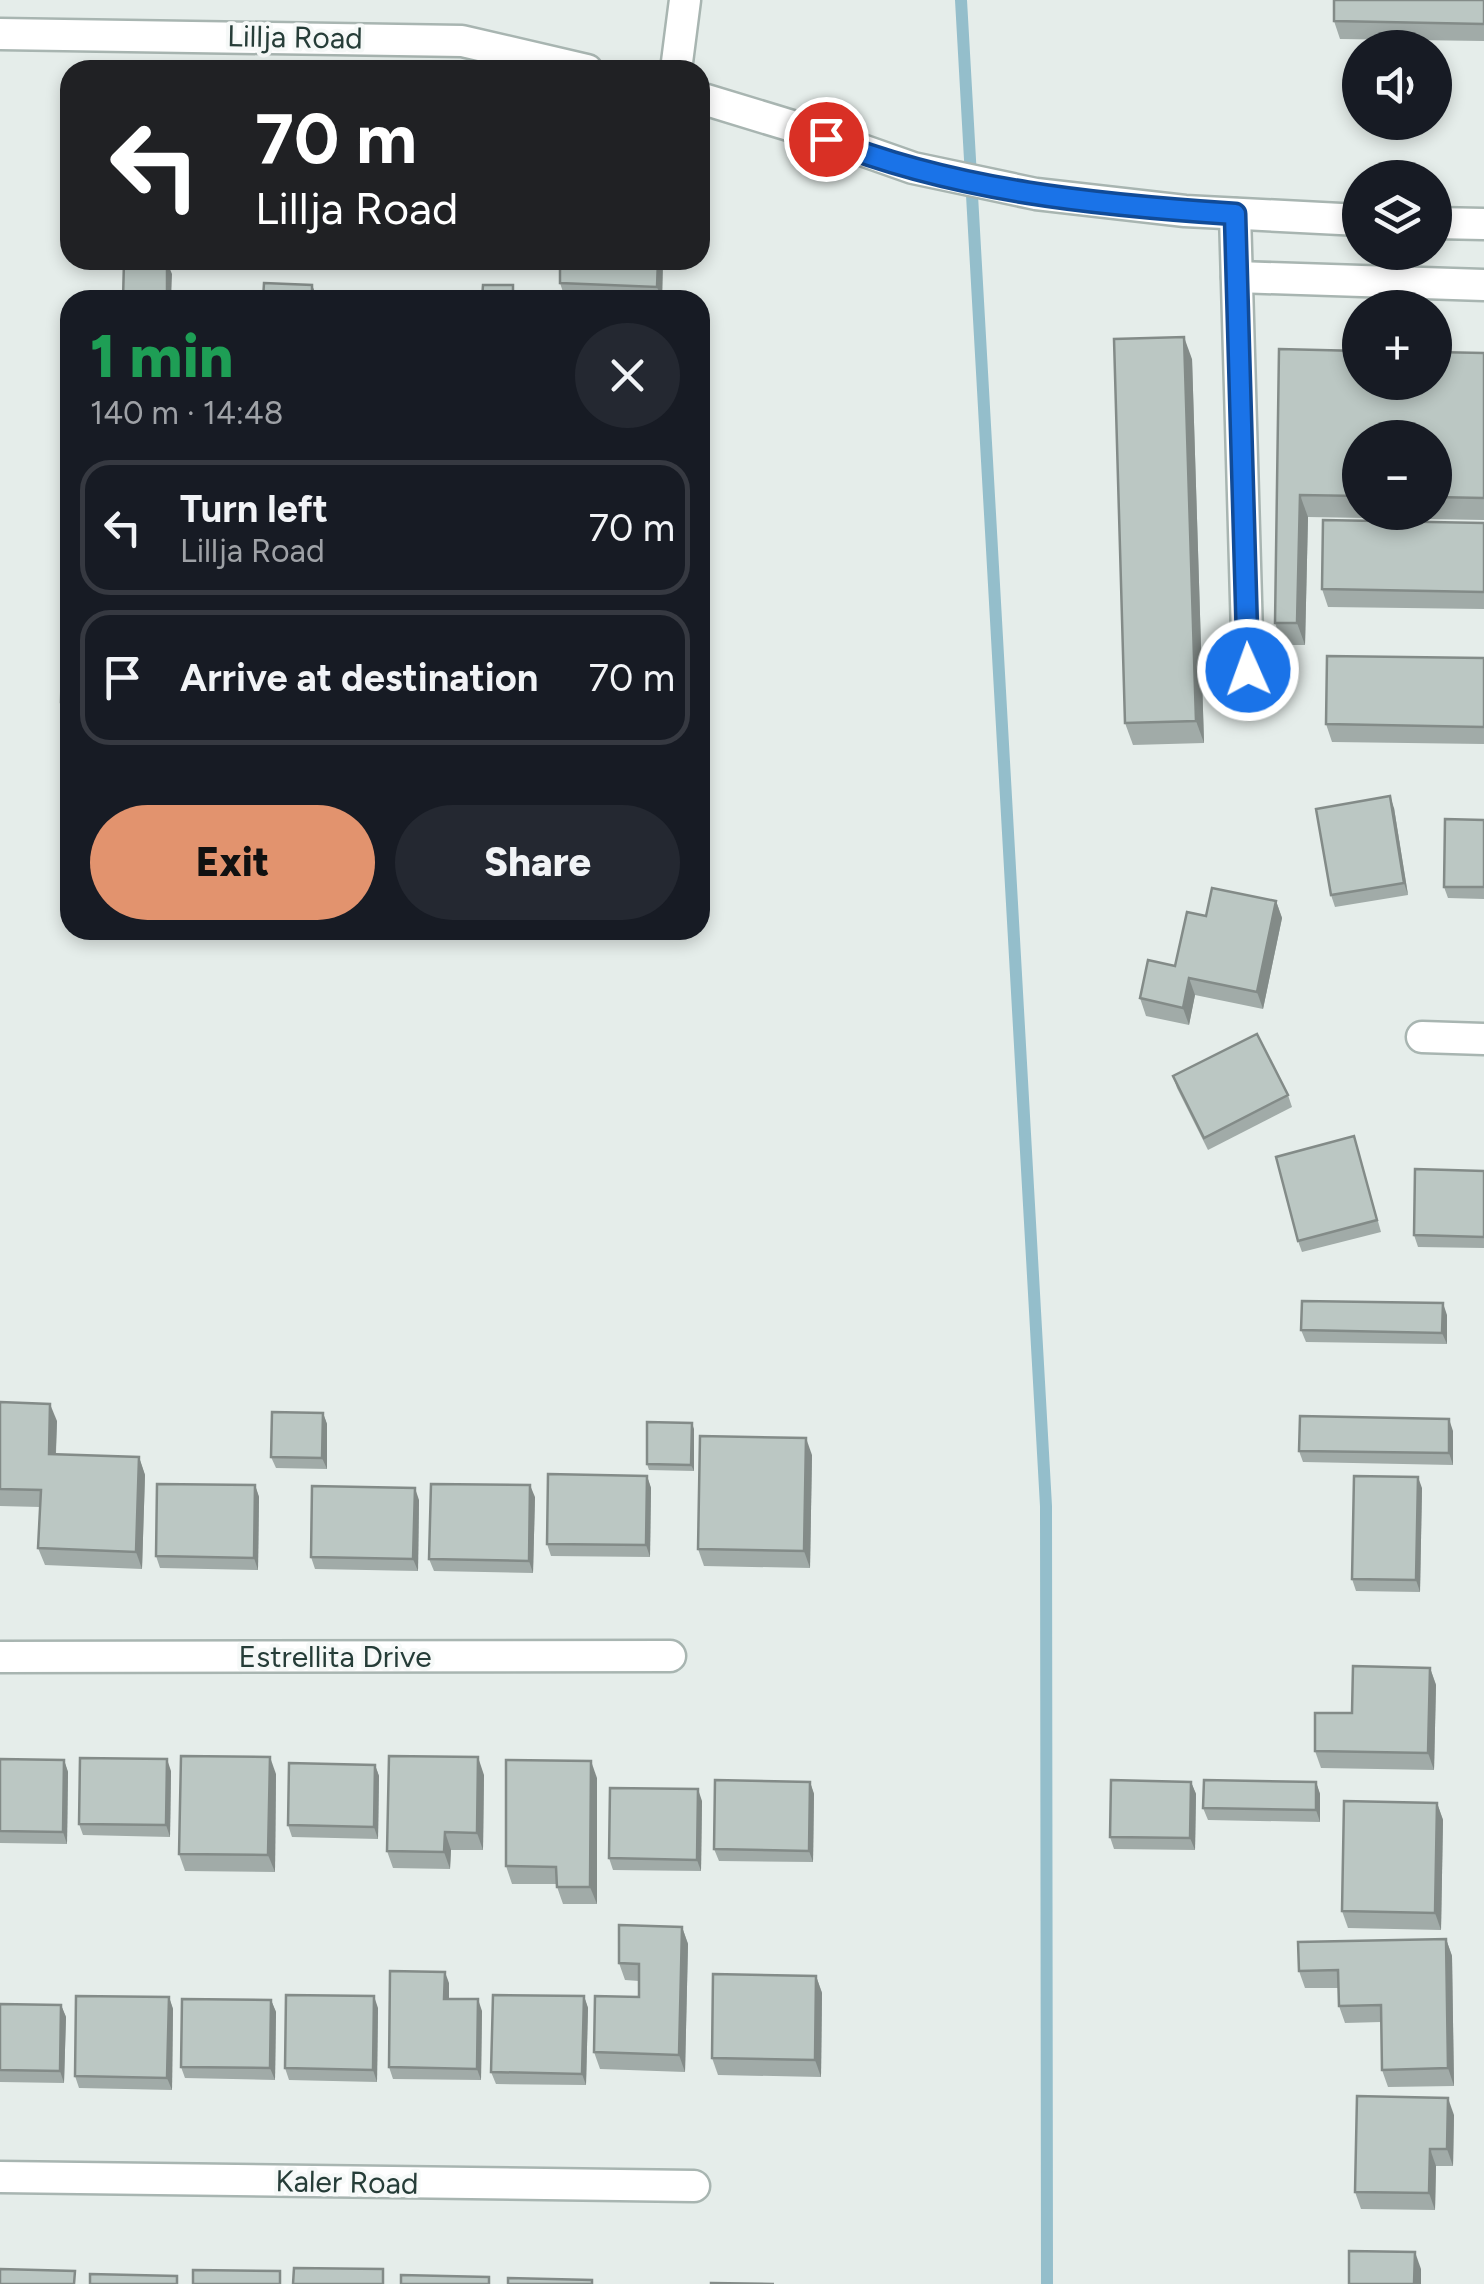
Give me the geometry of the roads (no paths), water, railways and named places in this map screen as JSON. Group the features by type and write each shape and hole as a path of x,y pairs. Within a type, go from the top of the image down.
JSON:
{"street":[{"path":"677,60 684,0"},
{"name":"Lillja Road","path":"0,34 462,40 545,60"},
{"path":"710,101 913,168 1015,190 1167,209 1342,219"},
{"path":"1235,214 1248,670"},
{"path":"1452,223 1484,224"},
{"path":"1236,277 1484,285"},
{"path":"1422,1037 1484,1039"},
{"name":"Estrellita Drive","path":"0,1657 670,1656"},
{"name":"Kaler Road","path":"0,2178 694,2186"}],"waterway":[{"path":"961,0 1046,1506 1047,2284"}]}
